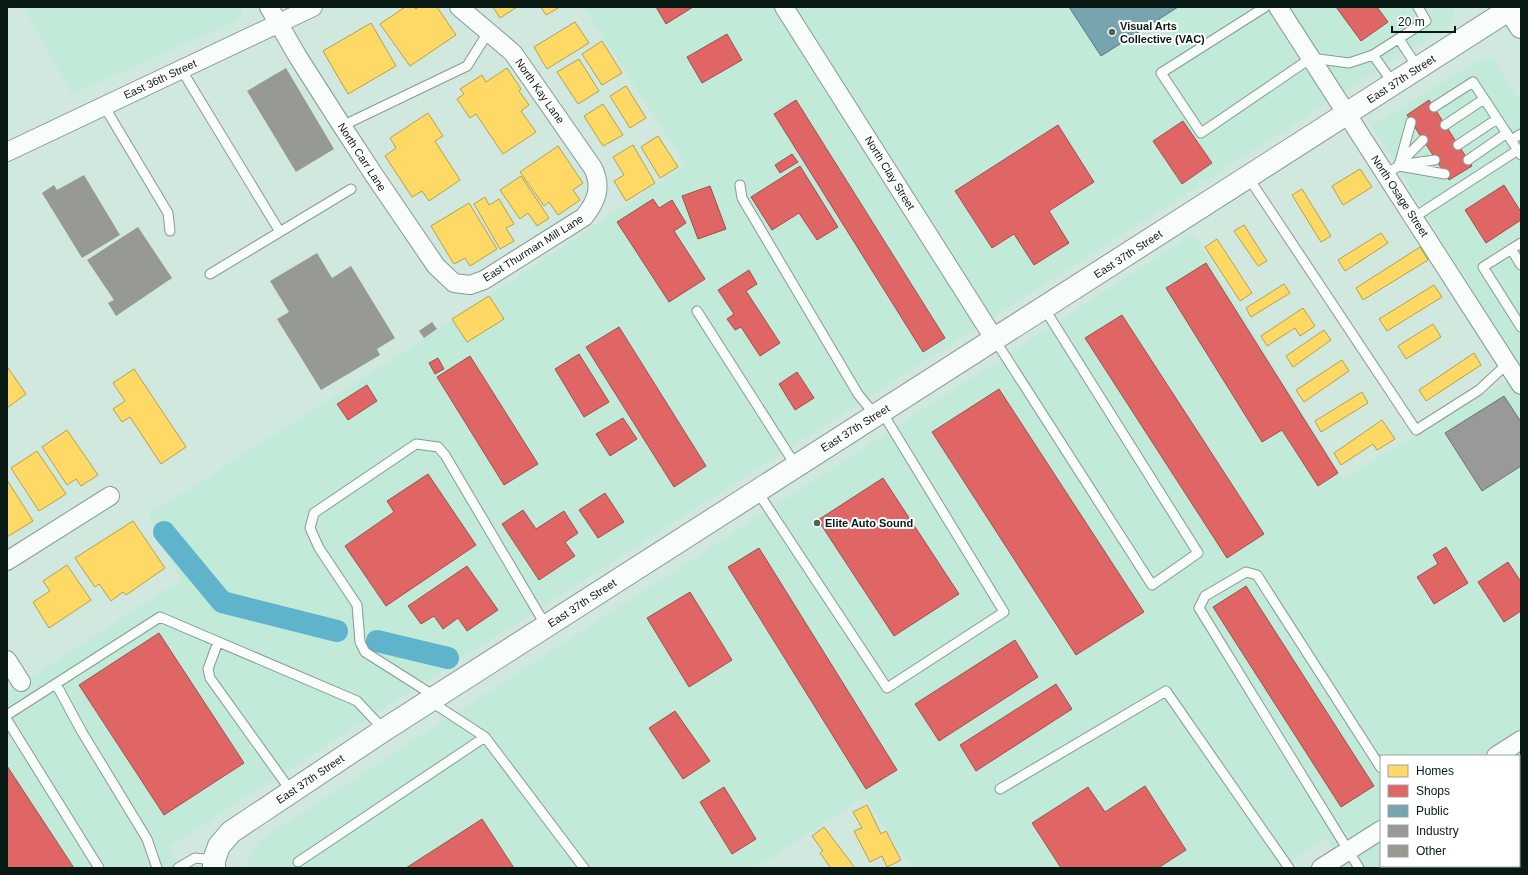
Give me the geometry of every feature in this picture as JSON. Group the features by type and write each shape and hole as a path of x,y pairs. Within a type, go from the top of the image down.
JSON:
{"street":[{"name":"North Carr Lane","path":"269,7 280,23 298,57 374,176 436,266 454,283"},
{"name":"East 36th Street","path":"7,152 314,7"},
{"name":"North Kay Lane","path":"459,7 513,53 593,168 597,178 597,192"},
{"name":"North Clay Street","path":"784,7 995,340"},
{"name":"North Osage Street","path":"1278,7 1347,114 1392,170 1413,218 1521,385"},
{"name":"East 37th Street","path":"214,864 219,846 231,832 291,791 1418,68 1512,12"},
{"name":"East Thurman Mill Lane","path":"454,283 470,284 484,280 511,264 584,217 593,206 597,192"},
{"path":"7,561 110,496"},
{"path":"7,660 21,682"},
{"path":"1498,755 1521,740"},
{"path":"1322,868 1380,831"}],"lane":[{"path":"1265,7 1161,73 1201,132 1311,58 1349,63 1373,55 1426,21 1418,7"},
{"path":"342,126 467,66 489,31"},
{"path":"1399,39 1418,68"},
{"path":"1373,55 1393,84"},
{"path":"181,70 280,232"},
{"path":"1413,218 1520,152 1473,82 1434,107"},
{"path":"1445,125 1484,99"},
{"path":"104,106 168,213 170,231"},
{"path":"1458,145 1497,118"},
{"path":"1392,170 1411,122"},
{"path":"1468,160 1509,136 1521,134"},
{"path":"1392,170 1423,140"},
{"path":"1392,170 1436,160"},
{"path":"1392,170 1445,174"},
{"path":"1248,177 1416,430 1479,390 1507,364"},
{"path":"740,185 742,198 858,394 879,414 1004,612 887,688 757,492"},
{"path":"210,274 351,189"},
{"path":"1521,243 1483,267 1521,327"},
{"path":"1511,249 1521,265"},
{"path":"995,340 1152,585 1198,553 1044,308"},
{"path":"697,311 796,466"},
{"path":"546,626 446,455 438,447 416,444 314,513 310,528 320,548 357,605 360,642 366,652 485,736 584,868"},
{"path":"1360,868 1198,608 1205,596 1246,572 1256,575 1380,766"},
{"path":"7,715 160,617 358,701 384,730"},
{"path":"218,642 208,669 210,678 291,791"},
{"path":"56,684 82,732 147,840 157,868"},
{"path":"1000,789 1166,691 1289,868"},
{"path":"7,720 98,868"},
{"path":"298,862 485,736"},
{"path":"178,868 195,858 214,864"}],"shaded area":[{"path":"23,7 244,7 238,20 72,94"},
{"path":"583,7 1455,7 1451,23 168,847 180,868 7,868 7,693 181,580 148,514 204,480 447,324 686,165"},
{"path":"1492,57 1521,102 1521,370 1372,126 1476,62"},
{"path":"1193,234 1343,479 1521,372 1521,868 1344,868 1326,838 1279,868 912,868 864,797 755,868 247,868 250,857 259,841"}],"building: Homes":[{"path":"405,7 414,7 416,9 418,7 437,7 456,35 410,66 380,24"},
{"path":"493,7 517,7 500,18"},
{"path":"541,7 560,7 546,15"},
{"path":"575,22 589,43 547,69 534,47"},
{"path":"371,23 396,66 348,94 323,51"},
{"path":"602,41 622,73 602,85 582,54"},
{"path":"579,59 599,91 578,104 557,72"},
{"path":"507,68 521,89 519,91 529,105 521,111 536,132 503,154 476,114 470,118 457,99 464,94 460,89 482,75 486,82"},
{"path":"626,86 646,118 630,128 610,96"},
{"path":"603,104 623,135 603,146 584,116"},
{"path":"428,113 443,136 435,141 460,180 429,201 422,191 412,197 385,156 396,148 390,138"},
{"path":"658,136 678,167 660,178 641,147"},
{"path":"633,145 655,183 626,201 614,181 624,175 613,157"},
{"path":"558,146 583,183 573,190 580,200 558,215 549,202 544,206 520,172"},
{"path":"1360,169 1372,187 1343,205 1332,186"},
{"path":"521,176 549,218 537,226 528,213 520,219 500,190"},
{"path":"1302,189 1331,236 1321,242 1292,195"},
{"path":"485,197 489,205 499,199 514,224 506,228 514,241 500,249 474,204"},
{"path":"469,203 497,249 470,266 465,258 454,264 431,226"},
{"path":"1244,225 1267,261 1258,266 1234,231"},
{"path":"1381,233 1388,243 1345,271 1338,260"},
{"path":"1217,239 1252,293 1240,301 1205,247"},
{"path":"1420,247 1428,260 1363,300 1356,288"},
{"path":"1284,284 1290,293 1251,317 1246,308"},
{"path":"1434,285 1442,297 1387,331 1379,319"},
{"path":"489,296 504,319 467,342 452,319"},
{"path":"1303,308 1315,326 1300,336 1295,328 1267,346 1261,336"},
{"path":"1433,324 1441,337 1406,359 1398,346"},
{"path":"1324,330 1331,340 1293,367 1286,356"},
{"path":"1474,353 1481,365 1426,401 1419,390"},
{"path":"1342,360 1349,371 1304,402 1296,390"},
{"path":"8,368 26,394 7,408 7,369"},
{"path":"134,369 186,447 161,464 130,417 122,422 113,409 125,401 113,383"},
{"path":"1362,392 1368,403 1321,432 1315,421"},
{"path":"1382,420 1395,439 1377,450 1373,444 1341,465 1334,453"},
{"path":"67,430 98,475 81,486 76,479 67,485 42,447"},
{"path":"37,451 66,494 39,511 11,468"},
{"path":"7,480 33,521 7,537"},
{"path":"133,521 165,568 126,595 123,592 111,601 99,584 95,587 75,558"},
{"path":"67,565 91,600 49,628 33,602 50,591 43,581"},
{"path":"867,805 881,834 886,831 901,860 887,867 882,856 870,862 854,831 862,828 853,812"},
{"path":"824,827 855,868 831,868 820,853 823,851 812,836"}],"building: Shops":[{"path":"656,7 693,7 666,24"},
{"path":"1336,7 1377,7 1388,22 1361,41"},
{"path":"727,34 742,60 702,83 687,57"},
{"path":"796,100 945,338 923,352 774,114"},
{"path":"1429,100 1472,166 1449,180 1407,115"},
{"path":"1183,121 1212,163 1182,184 1153,141"},
{"path":"1058,125 1094,182 1049,211 1069,243 1034,265 1014,234 992,248 955,191"},
{"path":"792,154 798,162 780,173 775,165"},
{"path":"800,166 838,227 817,240 799,213 772,230 751,197"},
{"path":"1504,185 1521,212 1521,220 1486,243 1465,210"},
{"path":"710,186 726,229 698,239 682,196"},
{"path":"653,199 659,208 672,200 686,223 674,231 705,279 669,302 617,222"},
{"path":"1206,263 1338,473 1318,486 1282,430 1262,442 1166,288"},
{"path":"749,270 757,284 746,291 780,343 760,356 741,327 735,330 727,319 734,314 718,290"},
{"path":"1122,315 1264,534 1227,558 1085,338"},
{"path":"619,327 706,466 674,487 586,347"},
{"path":"579,354 609,402 584,417 555,369"},
{"path":"470,356 538,464 504,485 437,377"},
{"path":"438,358 444,369 435,374 429,363"},
{"path":"797,372 814,398 795,410 779,384"},
{"path":"367,385 377,401 348,420 337,404"},
{"path":"999,389 1144,612 1076,655 932,432"},
{"path":"623,418 637,439 610,456 596,434"},
{"path":"428,474 476,545 386,606 345,546 394,512 387,501"},
{"path":"883,478 959,594 894,636 818,520"},
{"path":"605,493 624,522 598,538 579,510"},
{"path":"523,510 536,529 564,511 578,533 565,542 575,556 539,580 502,524"},
{"path":"1446,547 1468,583 1434,604 1417,577 1438,564 1433,555"},
{"path":"759,548 897,770 866,789 728,567"},
{"path":"1508,562 1521,582 1521,611 1504,622 1478,582"},
{"path":"467,566 498,610 467,631 458,618 443,629 434,616 421,624 408,606"},
{"path":"1246,586 1374,786 1341,807 1213,607"},
{"path":"690,592 732,660 689,687 647,618"},
{"path":"159,633 244,763 164,815 79,685"},
{"path":"1015,640 1038,677 939,741 915,704"},
{"path":"1056,684 1072,709 976,771 960,745"},
{"path":"675,711 710,761 683,779 649,728"},
{"path":"7,766 74,868 7,868"},
{"path":"1145,786 1186,850 1158,868 1061,868 1032,823 1088,787 1105,812"},
{"path":"724,787 756,839 732,854 700,802"},
{"path":"1521,795 1521,828 1520,826"},
{"path":"482,819 514,868 406,868"}],"building: Public":[{"name":"Visual Arts Collective (VAC)","path":"1069,7 1178,7 1101,56"}],"building: Industry":[{"path":"1504,396 1521,422 1521,466 1482,491 1445,433"}],"building: Other":[{"path":"286,68 334,149 296,172 247,91"},
{"path":"84,175 120,235 82,258 42,193 54,185 57,190"},
{"path":"138,227 172,278 116,316 108,303 114,300 87,260"},
{"path":"317,253 332,278 351,266 395,338 377,349 380,355 321,390 277,319 289,312 270,281"},
{"path":"432,322 437,329 424,338 419,331"}],"waterway":[{"path":"164,532 222,602 337,631"},
{"path":"377,641 448,658"}],"place":[{"name":"Visual Arts Collective (VAC)","path":"1112,32"},
{"name":"Elite Auto Sound","path":"817,523"}]}
